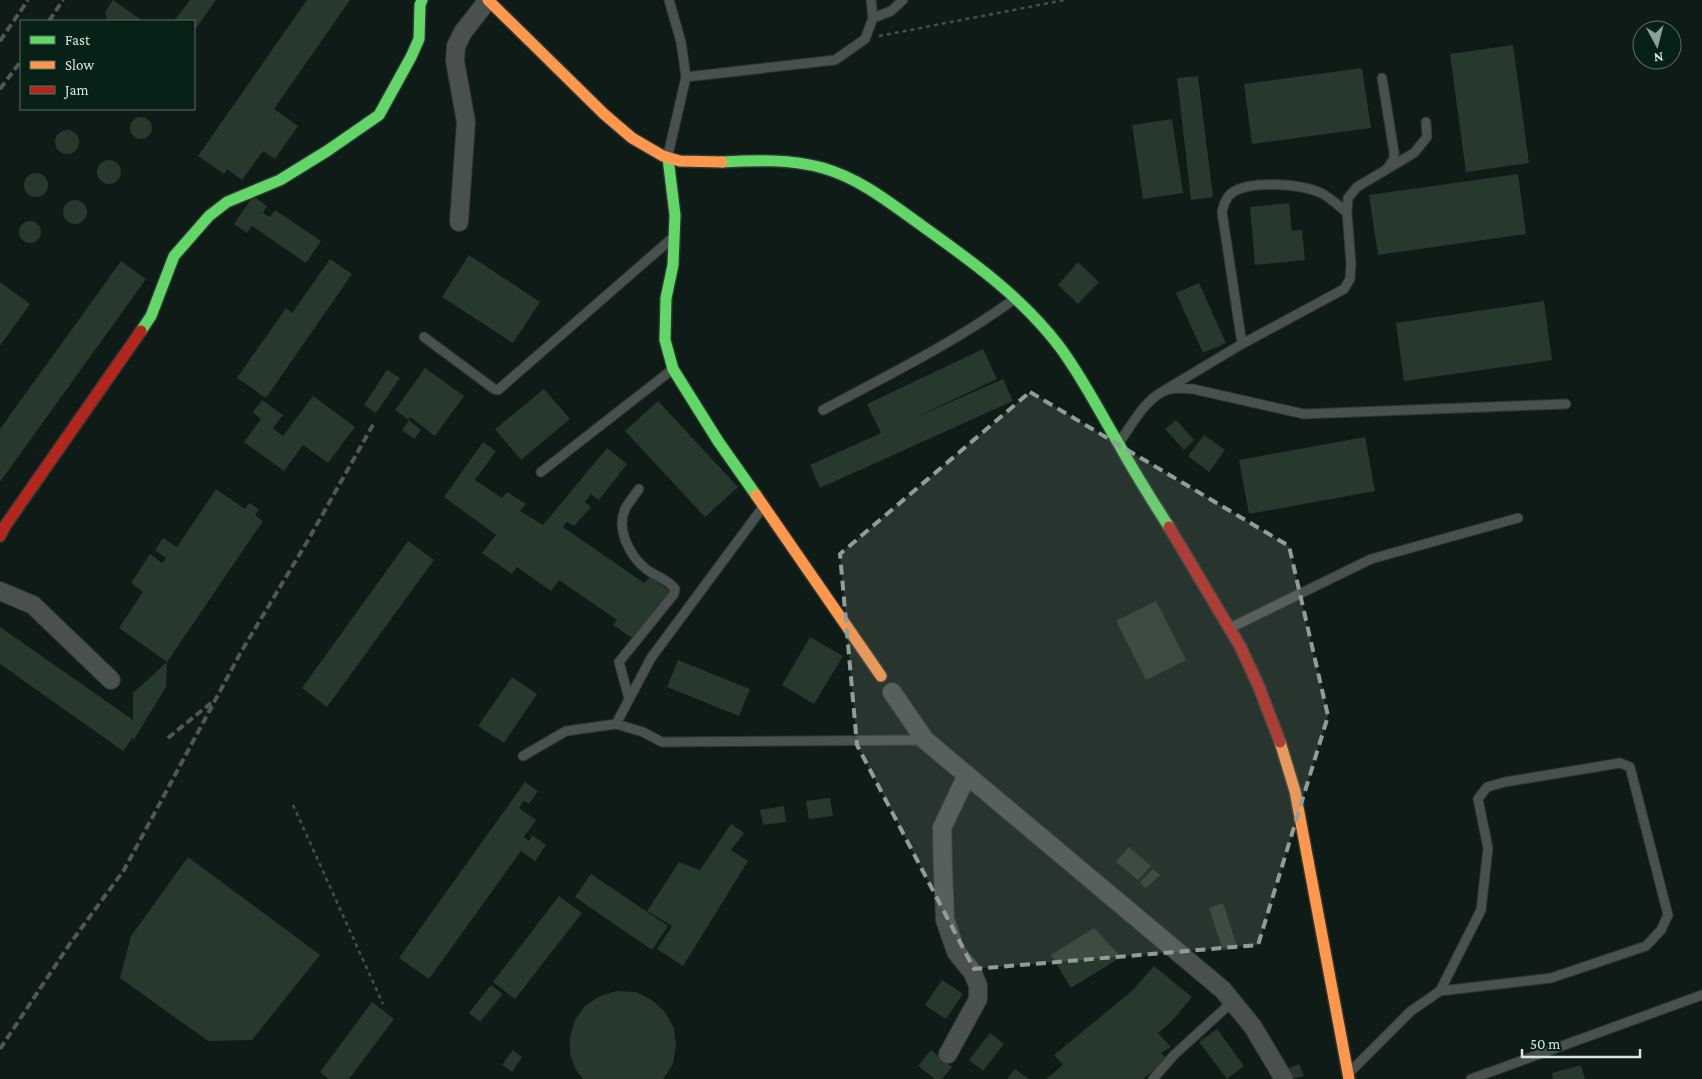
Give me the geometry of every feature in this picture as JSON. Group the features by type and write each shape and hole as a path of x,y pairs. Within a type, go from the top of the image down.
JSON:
{"main road":[{"path":"0,536 5,526 151,316 174,256 209,216 227,202 280,180 327,151 379,115 411,57 419,38 420,5 422,0"},
{"path":"488,0 619,127 643,147 668,158 694,162 789,161 830,170 856,181 962,255 1015,299 1058,346 1080,377 1118,444 1230,628 1252,670 1267,705 1291,774 1301,818 1348,1077"},
{"path":"668,158 675,215 673,265 666,298 666,340 673,369 718,441 881,676"}],"street":[{"path":"459,222 466,122 455,61 456,46 463,32 488,0"},
{"path":"0,590 33,605 111,680"},
{"path":"892,692 926,740 1223,990 1253,1027 1284,1079"},
{"path":"948,1054 978,999 978,986 973,973 956,952 945,920 942,828 967,775"}],"lane":[{"path":"668,158 686,77 681,42 669,0"},
{"path":"686,77 835,60 865,39 873,18 870,0"},
{"path":"873,18 891,11 902,0"},
{"path":"1382,78 1394,152 1394,159 1389,167"},
{"path":"1118,444 1140,413 1163,392 1242,344 1344,289 1350,279 1351,264 1347,213 1348,198 1357,187 1414,153 1427,137 1426,122"},
{"path":"1242,344 1222,212 1225,200 1233,193 1247,186 1291,185 1319,192 1333,200 1347,213"},
{"path":"424,337 494,389 498,390 674,236"},
{"path":"823,410 934,350 993,315 1015,299"},
{"path":"541,472 673,369"},
{"path":"1163,392 1180,388 1193,389 1304,414 1566,404"},
{"path":"629,699 619,662 674,594 675,589 672,585 646,569 634,557 623,535 625,509 639,489"},
{"path":"616,724 651,658 764,507"},
{"path":"1230,628 1371,559 1518,518"},
{"path":"523,756 566,731 616,724 642,732 662,742 926,740"},
{"path":"1348,1077 1411,1011 1440,991 1551,978 1646,946 1661,930 1668,915 1630,766 1620,763 1505,782 1487,787 1478,799 1488,848 1481,910 1440,991"},
{"path":"1471,1079 1702,995"},
{"path":"1153,1079 1174,1055 1232,1002"}],"path":[{"path":"865,39 1065,0"},
{"path":"293,804 384,1004"}],"highlighted area":[{"path":"1030,392 1289,546 1328,716 1258,945 974,969 857,745 840,554"}],"building":[{"path":"113,0 142,20 107,20 105,12"},
{"path":"190,0 216,0 195,30 195,20 175,20"},
{"path":"307,0 350,0 274,109 298,126 275,159 263,151 242,180 227,169 224,174 198,156"},
{"path":"1513,45 1529,163 1466,172 1450,54"},
{"path":"1362,68 1371,128 1252,144 1244,84"},
{"path":"1198,76 1213,197 1191,200 1177,78"},
{"path":"137,117 145,117 152,124 152,132 145,139 137,139 130,132 130,124"},
{"path":"1172,119 1183,193 1143,199 1132,125"},
{"path":"67,130 76,133 79,142 76,151 67,154 58,151 55,142 58,133"},
{"path":"109,160 114,161 120,167 120,177 114,183 109,184 104,183 98,177 97,172 98,167 104,161"},
{"path":"36,173 41,174 47,180 47,190 41,196 36,197 31,196 25,190 24,185 25,180 31,174"},
{"path":"1518,174 1526,234 1378,255 1369,195"},
{"path":"253,196 267,206 263,213 270,217 275,210 321,241 306,263 252,226 247,233 234,224"},
{"path":"75,200 80,201 86,207 86,217 80,223 75,224 70,223 64,217 63,212 64,207 70,201"},
{"path":"1289,203 1292,231 1302,230 1305,260 1255,265 1250,207"},
{"path":"30,221 38,224 41,232 38,240 30,243 22,240 19,232 22,224"},
{"path":"469,255 540,302 513,343 442,297"},
{"path":"330,259 352,274 266,398 237,378 286,308 292,313"},
{"path":"121,261 146,279 0,482 0,429"},
{"path":"1078,262 1099,282 1078,304 1058,285"},
{"path":"0,282 30,304 0,346"},
{"path":"1199,283 1226,343 1203,353 1176,293"},
{"path":"1544,301 1552,360 1404,381 1396,323"},
{"path":"983,349 997,379 912,419 1003,379 1013,401 820,488 810,465 881,433 867,404"},
{"path":"425,368 464,396 435,436 410,417 409,420 395,410"},
{"path":"387,370 400,378 376,413 364,405"},
{"path":"544,389 570,419 521,460 495,429"},
{"path":"313,396 355,427 328,463 303,445 284,471 244,442 261,419 253,412 262,400 283,415 273,428 283,436"},
{"path":"658,401 738,487 705,517 625,431"},
{"path":"409,420 421,430 414,439 402,430"},
{"path":"1176,420 1194,440 1184,450 1165,429"},
{"path":"1204,435 1225,450 1209,472 1188,456"},
{"path":"1365,437 1375,491 1249,514 1239,460"},
{"path":"483,442 496,451 475,480 502,498 507,492 526,504 520,511 543,525 607,448 627,464 599,500 591,494 585,502 591,507 574,526 567,522 563,527 644,583 650,577 671,592 635,640 613,625 617,620 559,580 551,591 517,567 512,574 482,553 496,535 444,497"},
{"path":"216,489 245,509 249,503 259,509 255,515 263,521 167,662 119,628 143,592 131,583 150,554 162,563 166,558 155,550 163,538 177,547"},
{"path":"408,541 434,560 327,707 302,688"},
{"path":"1156,601 1186,660 1146,680 1116,621"},
{"path":"0,627 133,720 133,693 167,662 166,687 133,741 133,737 123,751 0,664"},
{"path":"810,637 843,656 814,704 782,685"},
{"path":"678,660 750,689 739,716 667,687"},
{"path":"512,677 537,694 504,743 478,726"},
{"path":"525,782 538,791 529,804 524,801 519,808 536,820 524,837 529,841 532,835 546,845 535,861 521,851 429,979 399,958"},
{"path":"830,798 833,816 809,819 806,801"},
{"path":"784,806 786,822 763,825 760,810"},
{"path":"731,824 744,833 731,850 748,861 683,966 657,949 672,926 647,911 679,862 700,870"},
{"path":"1129,847 1151,866 1138,880 1116,862"},
{"path":"188,857 320,955 252,1040 208,1041 120,978 131,936"},
{"path":"1153,869 1160,875 1146,888 1140,882"},
{"path":"591,874 668,926 652,950 575,897"},
{"path":"559,896 582,913 515,999 493,982"},
{"path":"1223,903 1237,946 1223,951 1209,908"},
{"path":"1094,928 1121,957 1071,988 1051,955"},
{"path":"1154,966 1192,997 1171,1022 1158,1033 1171,1047 1161,1053 1168,1059 1143,1079 1046,1079 1063,1065 1054,1055 1133,990"},
{"path":"942,980 963,994 946,1019 925,1005"},
{"path":"491,985 503,994 480,1022 469,1013"},
{"path":"617,991 636,992 652,1000 665,1012 674,1028 676,1046 673,1064 663,1079 583,1079 576,1070 570,1054 570,1037 575,1020 585,1006 600,996"},
{"path":"372,1002 394,1019 349,1079 329,1079 320,1072"},
{"path":"1217,1029 1244,1066 1227,1079 1199,1042"},
{"path":"990,1033 1004,1044 983,1071 969,1060"},
{"path":"513,1050 522,1057 512,1072 502,1065"},
{"path":"931,1050 952,1067 942,1079 935,1079 918,1066"},
{"path":"1299,1064 1304,1076 1291,1079 1287,1069"},
{"path":"1581,1065 1585,1079 1553,1079 1552,1073"},
{"path":"1015,1069 1029,1079 1007,1079"}],"railway":[{"path":"0,41 28,0"},
{"path":"50,20 63,0"},
{"path":"0,89 20,62"},
{"path":"0,1049 69,945 124,870 241,652 307,542 374,423"},
{"path":"168,738 211,703"}],"traffic: fast":[{"path":"141,331 151,316 174,256 209,216 227,202 280,180 327,151 379,115 419,39 420,5 422,0"},
{"path":"668,158 675,215 673,265 666,298 665,340 673,369 718,441 756,495"},
{"path":"722,162 760,161 811,165 850,178 886,200 994,280 1029,311 1068,358 1169,527"}],"traffic: slow":[{"path":"488,0 604,114 632,138 663,156 680,161 722,162"},
{"path":"756,495 881,676"},
{"path":"1280,742 1295,791 1349,1079"}],"traffic: jam":[{"path":"0,536 5,526 141,331"},
{"path":"1169,527 1240,646 1259,687 1280,742"}]}
